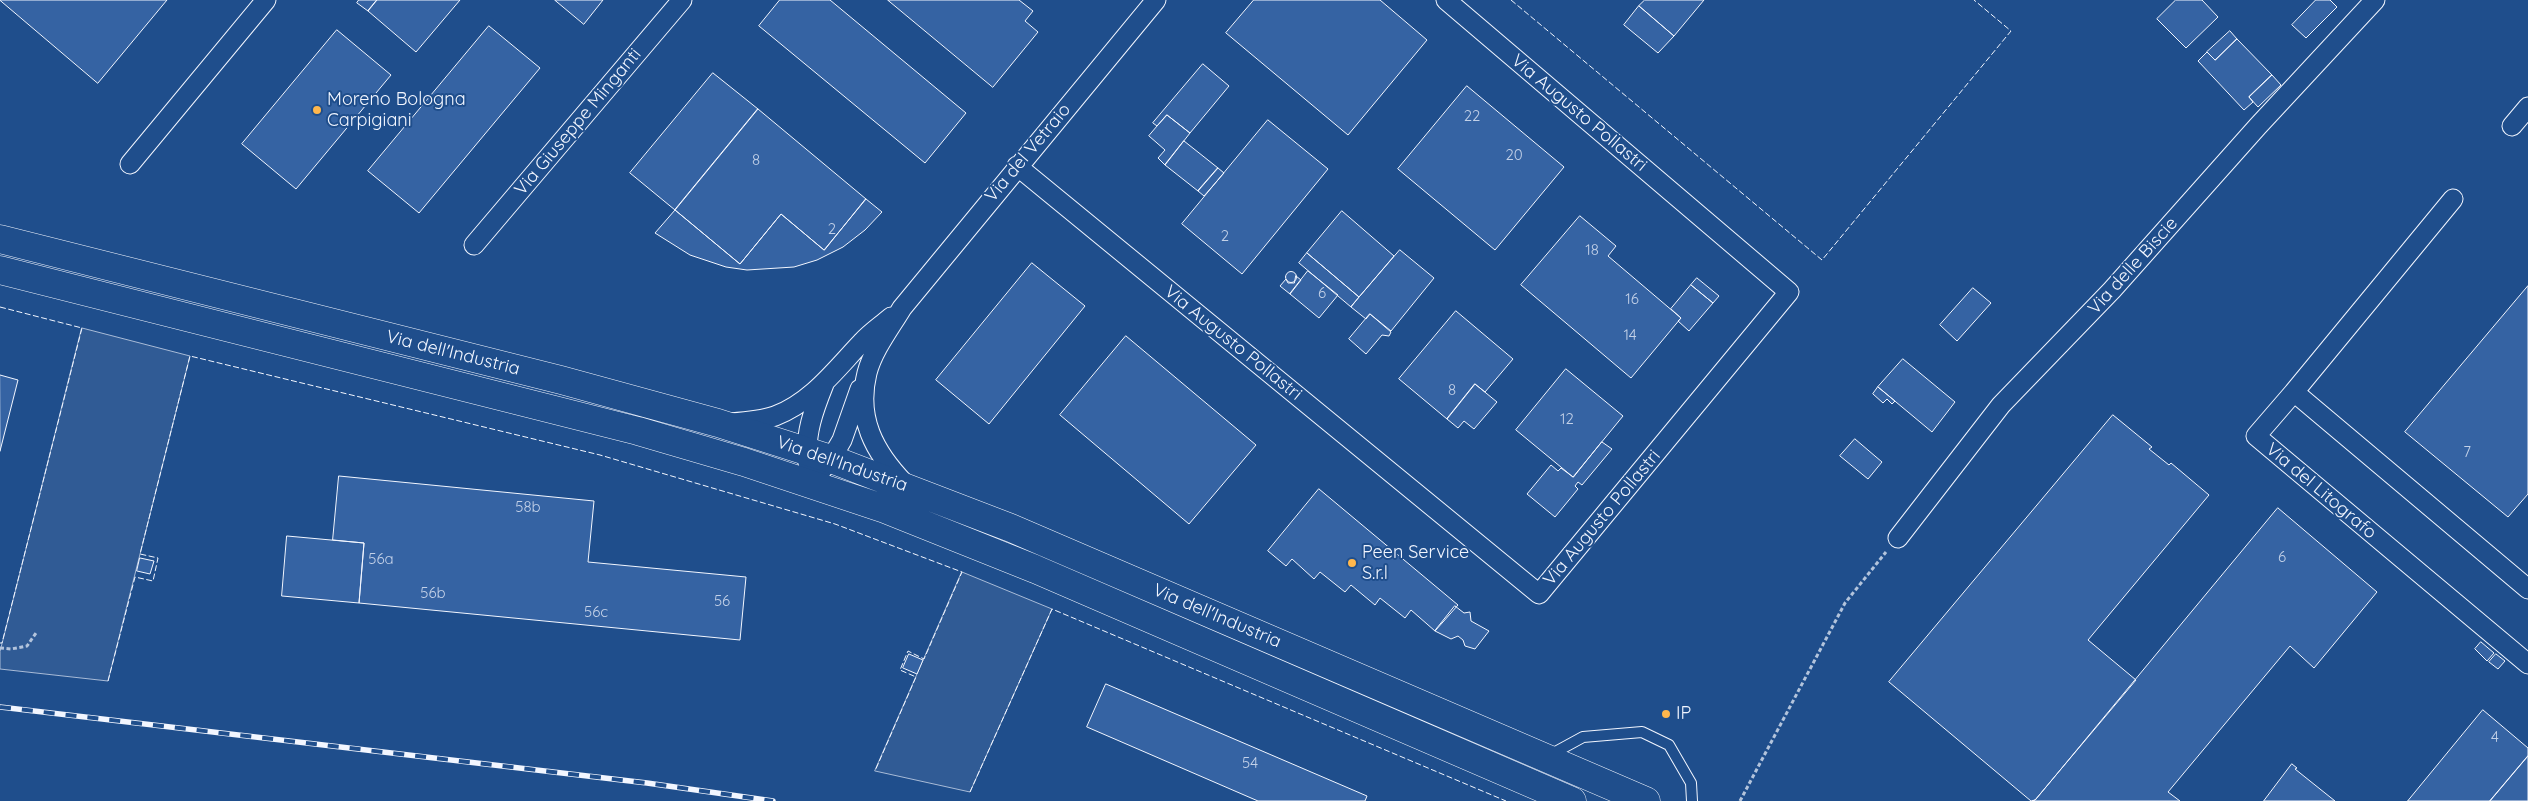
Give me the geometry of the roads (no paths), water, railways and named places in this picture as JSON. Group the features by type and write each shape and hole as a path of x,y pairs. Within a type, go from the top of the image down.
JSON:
{"main road":[{"name":"Via dell'Industria","path":"0,239 551,378 718,423 818,455 908,487 1056,547 1646,801"},
{"name":"Via dell'Industria","path":"0,270 638,431 885,509 1026,565 1572,801"}],"street":[{"path":"130,164 266,0"},
{"name":"Via Giuseppe Minganti","path":"474,245 682,0"},
{"name":"Via del Vetraio","path":"818,455 842,440 868,371 902,308 1154,0"},
{"name":"Via Augusto Pollastri","path":"1017,166 1539,594 1789,292 1446,0"},
{"name":"Via delle Biscie","path":"1898,538 2001,405 2112,290 2258,126 2375,0"},
{"path":"2512,126 2528,108"},
{"path":"2453,199 2294,392 2528,589"},
{"name":"Via del Vetraio","path":"718,423 750,421 775,416 800,403 825,383 864,340 902,308"},
{"name":"Via del Vetraio","path":"868,371 864,398 865,418 874,445 889,467 908,487"},
{"name":"Via del Vetraio","path":"810,484 818,455 812,413 825,383"},
{"name":"Via del Litografo","path":"2294,392 2256,436 2528,664"}],"lane":[{"path":"1545,757 1583,737 1642,732 1669,745 1691,783 1692,801"}],"railway":[{"path":"0,707 647,783 773,801"}],"place":[{"name":"Moreno Bologna Carpigiani","path":"317,110"},
{"name":"Peen Service S.r.l","path":"1352,563"},
{"name":"IP","path":"1666,714"}]}
